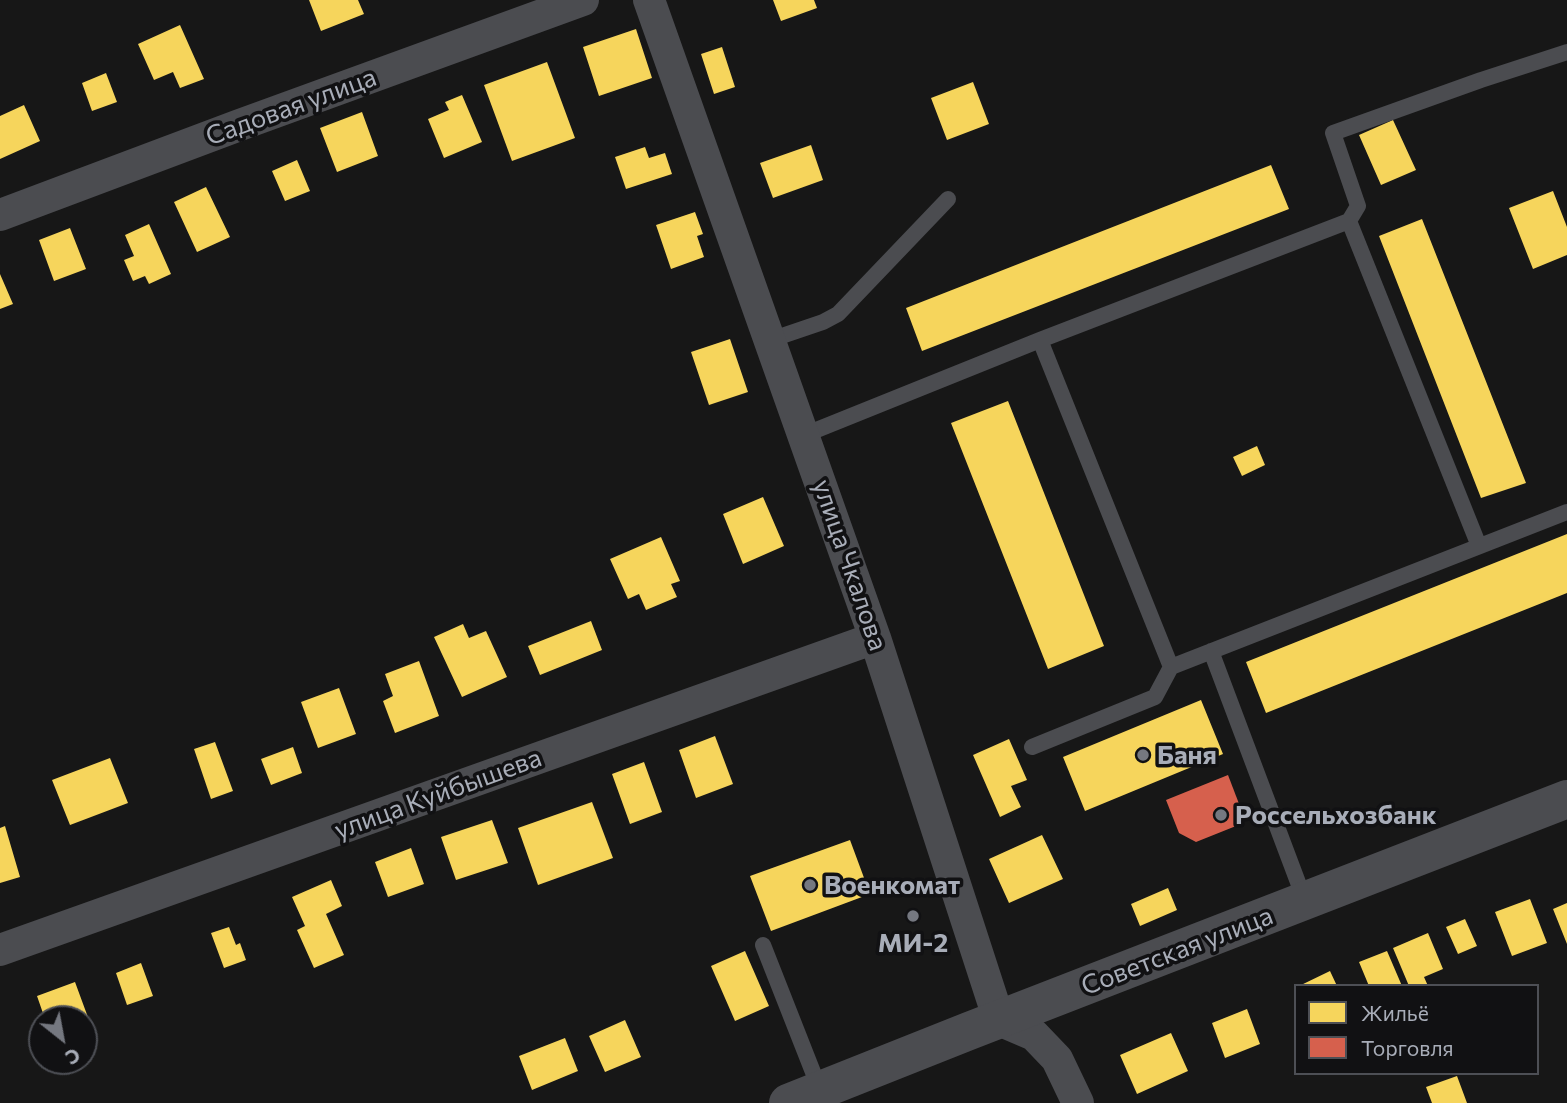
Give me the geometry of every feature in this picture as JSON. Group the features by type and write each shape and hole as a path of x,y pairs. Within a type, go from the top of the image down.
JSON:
{"street":[{"name":"Садовая улица","path":"0,215 583,0"},
{"name":"улица Чкалова","path":"649,0 875,638 999,1020"},
{"name":"улица Куйбышева","path":"0,950 875,638"},
{"name":"Советская улица","path":"804,1097 1567,799"},
{"path":"999,1020 1034,1035 1050,1051 1057,1059 1078,1103"}],"lane":[{"path":"804,435 1349,221 1359,206 1333,133 1567,52"},
{"path":"770,340 823,322 838,314 948,199"},
{"path":"1349,221 1479,546"},
{"path":"1040,341 1171,667"},
{"path":"1032,747 1155,697 1171,667 1567,512"},
{"path":"1211,651 1305,901"},
{"path":"763,945 804,1097"}],"building: Жильё":[{"path":"309,0 358,0 364,14 321,31"},
{"path":"773,0 814,0 817,8 781,21"},
{"path":"180,25 204,79 180,88 173,72 154,80 138,44"},
{"path":"636,29 652,78 599,96 583,47"},
{"path":"722,47 735,87 714,94 701,54"},
{"path":"547,62 575,138 512,161 484,85"},
{"path":"106,73 117,102 92,111 82,83"},
{"path":"973,82 989,124 947,140 931,98"},
{"path":"462,95 482,142 444,158 428,119 449,110 445,102"},
{"path":"24,105 40,141 0,159 0,116"},
{"path":"362,112 378,156 337,172 320,128"},
{"path":"1393,120 1416,170 1381,185 1359,135"},
{"path":"811,145 823,180 773,198 760,163"},
{"path":"645,147 649,158 665,153 672,174 626,189 615,157"},
{"path":"297,160 310,191 285,201 272,171"},
{"path":"1271,165 1289,209 922,351 906,308"},
{"path":"206,187 230,237 197,252 174,202"},
{"path":"1553,191 1567,227 1567,255 1533,269 1509,208"},
{"path":"695,212 703,234 697,236 704,257 671,269 656,225"},
{"path":"1422,219 1526,483 1481,498 1379,236"},
{"path":"149,224 171,274 149,284 145,276 133,281 124,260 134,256 125,235"},
{"path":"70,228 86,269 54,281 39,240"},
{"path":"0,274 13,304 0,309"},
{"path":"730,339 748,392 709,405 691,352"},
{"path":"1008,401 1104,646 1048,669 951,423"},
{"path":"1257,446 1265,465 1242,476 1233,457"},
{"path":"763,497 784,546 743,564 723,514"},
{"path":"1567,534 1567,593 1266,713 1246,662"},
{"path":"661,537 680,581 671,584 677,597 646,610 639,594 628,599 610,559"},
{"path":"591,621 602,650 540,675 528,646"},
{"path":"463,624 469,638 486,631 507,677 462,697 434,637"},
{"path":"419,661 439,716 395,733 383,701 393,696 385,674"},
{"path":"339,688 356,734 318,748 301,702"},
{"name":"Баня","path":"1201,700 1223,754 1085,811 1063,757"},
{"path":"715,736 733,784 696,798 679,750"},
{"path":"1009,739 1027,780 1011,786 1021,807 1000,817 973,755"},
{"path":"215,742 233,791 211,799 194,749"},
{"path":"293,747 302,773 271,785 261,759"},
{"path":"110,758 128,803 70,825 52,780"},
{"path":"644,762 662,812 630,824 612,774"},
{"path":"592,802 613,858 538,885 518,828"},
{"path":"492,820 508,863 456,880 441,837"},
{"path":"5,826 20,877 0,883 0,828"},
{"path":"1042,835 1063,879 1009,903 989,859"},
{"name":"Военкомат","path":"850,840 870,894 771,931 750,876"},
{"path":"411,848 424,884 388,897 375,862"},
{"path":"331,880 342,906 326,914 344,955 314,968 297,930 305,926 292,897"},
{"path":"1168,888 1177,910 1140,926 1131,904"},
{"path":"1530,899 1547,943 1512,956 1495,912"},
{"path":"1567,903 1567,944 1553,909"},
{"path":"1465,919 1477,946 1458,954 1446,927"},
{"path":"229,927 236,945 240,943 246,960 224,968 211,933"},
{"path":"1428,933 1443,969 1424,977 1427,984 1408,984 1393,948"},
{"path":"745,951 769,1006 735,1021 711,966"},
{"path":"1387,951 1401,984 1368,984 1359,962"},
{"path":"141,963 153,996 127,1005 116,973"},
{"path":"1330,971 1336,984 1303,984"},
{"path":"75,982 83,1005 40,1005 37,996"},
{"path":"1247,1009 1260,1044 1225,1058 1212,1023"},
{"path":"625,1020 641,1057 605,1072 589,1036"},
{"path":"1171,1033 1188,1071 1137,1094 1120,1055"},
{"path":"565,1038 578,1071 532,1090 519,1056"},
{"path":"1457,1076 1467,1103 1432,1103 1426,1087"}],"building: Торговля":[{"path":"1228,775 1241,809 1236,826 1196,842 1179,833 1166,800"}],"place":[{"name":"Баня","path":"1143,755"},
{"name":"Россельхозбанк","path":"1221,815"},
{"name":"Военкомат","path":"810,885"},
{"name":"МИ-2","path":"913,916"}]}
